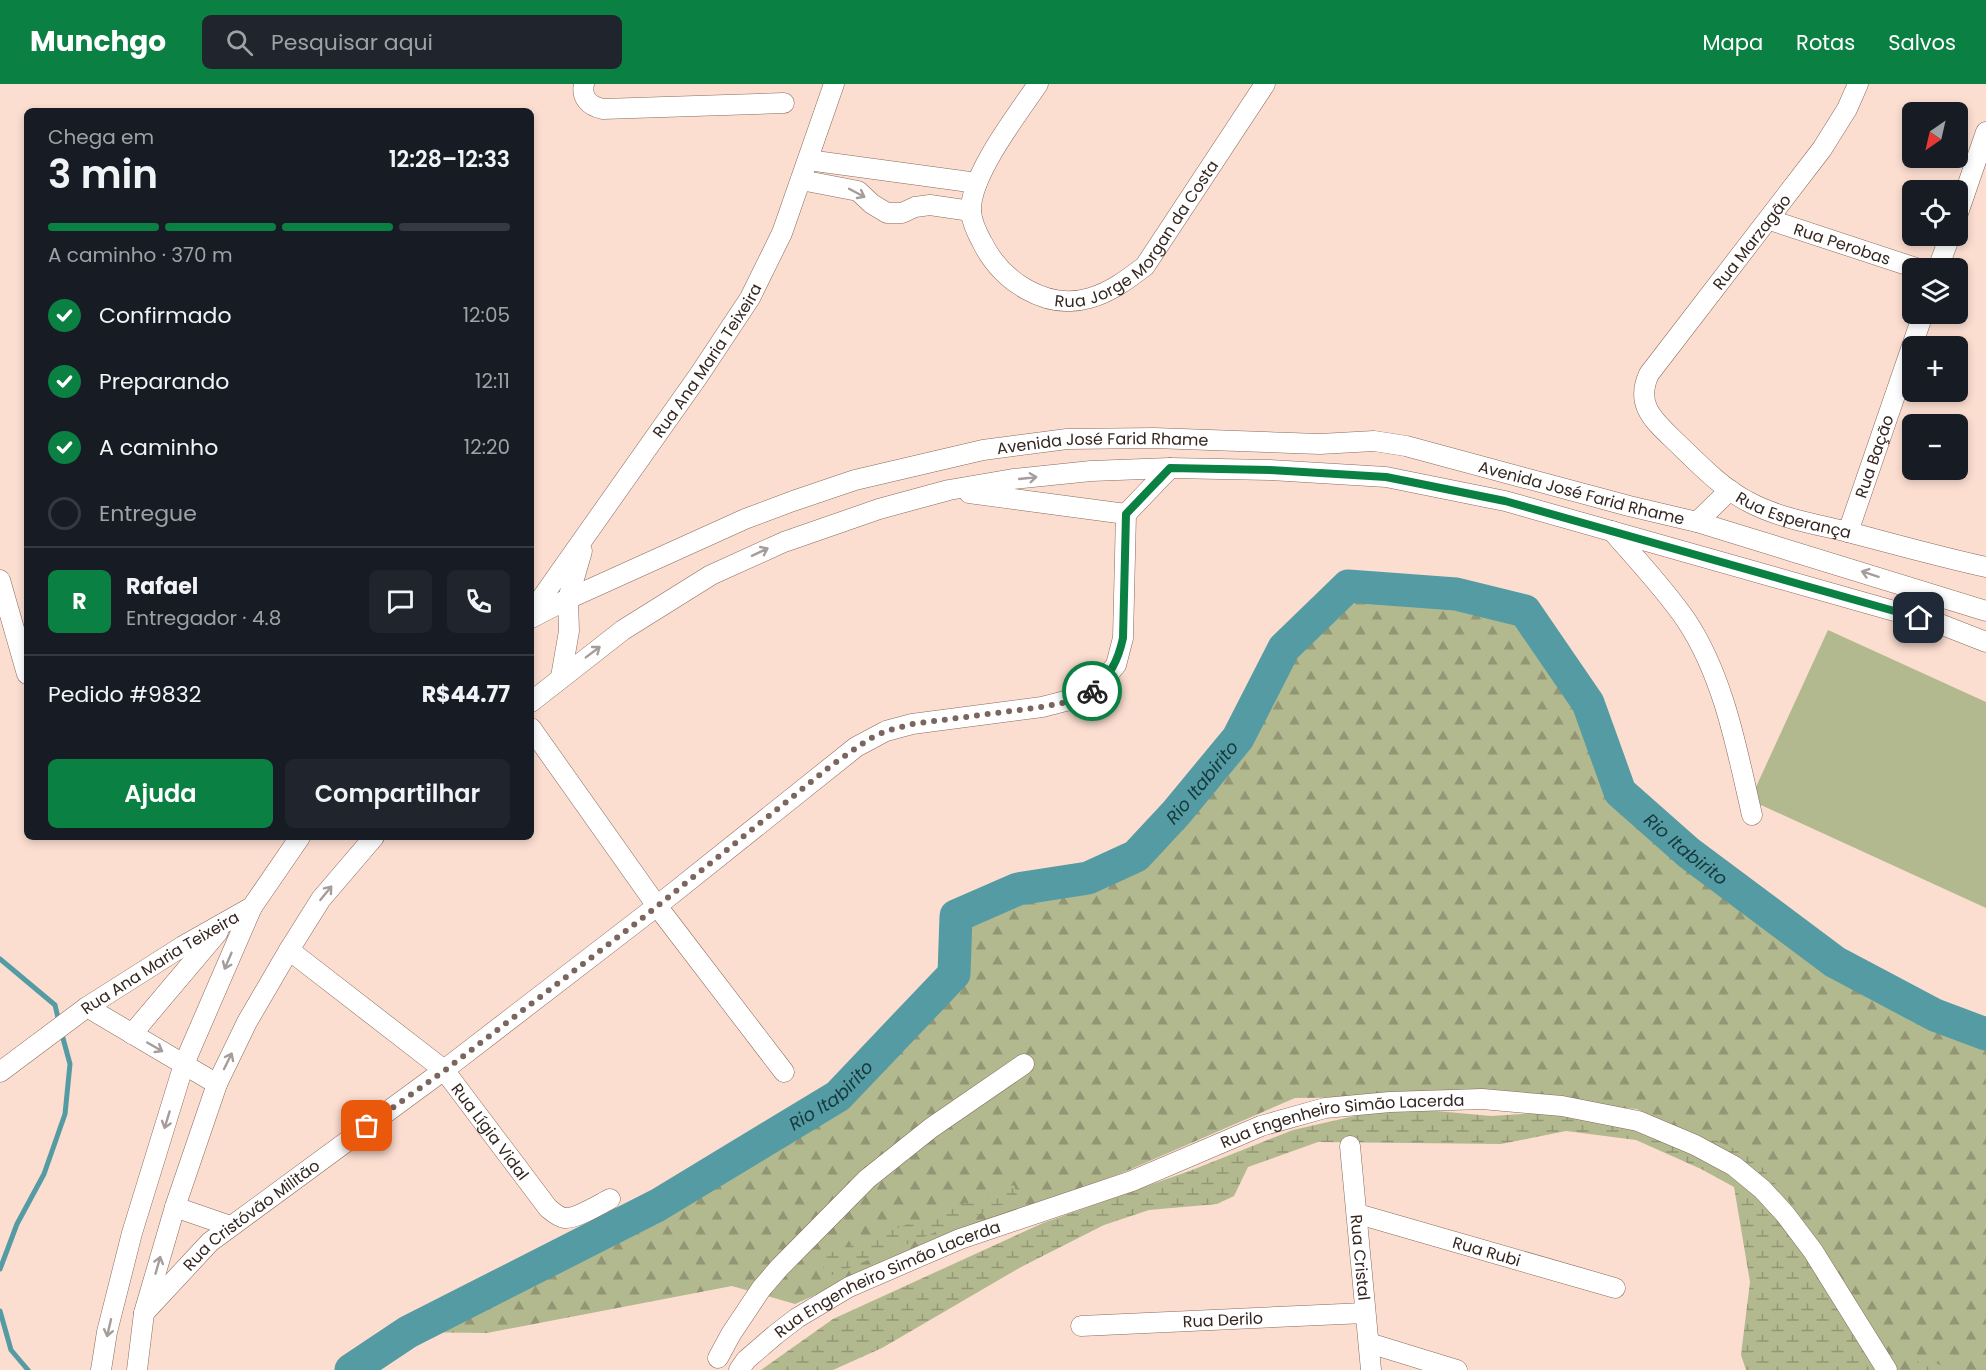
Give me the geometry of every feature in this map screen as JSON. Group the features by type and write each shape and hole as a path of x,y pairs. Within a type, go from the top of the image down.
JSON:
{"street":[{"path":"584,84 582,92 585,99 596,108 603,110 784,103"},
{"name":"Rua Ana Maria Teixeira","path":"534,609 750,298 782,232 834,84"},
{"name":"Rua Jorge Morgan da Costa","path":"1038,84 990,154 976,183 971,211 976,230 989,257 1007,276 1030,293 1058,301 1090,299 1121,285 1145,266 1265,84"},
{"name":"Rua Marzagão","path":"1643,397 1643,386 1649,374 1770,220 1835,130 1858,84"},
{"path":"1968,184 1986,132"},
{"path":"808,160 976,183"},
{"path":"801,180 858,191 872,204 887,213 902,213 915,207 930,205 971,211"},
{"name":"Rua Perobas","path":"1770,220 1902,263"},
{"name":"Rua Bação","path":"1848,532 1920,324"},
{"name":"Rua Esperança","path":"1643,397 1648,412 1659,426 1730,490 1764,510 1848,532 1984,562"},
{"name":"Avenida José Farid Rhame","path":"534,616 568,598 745,519 855,480 983,450 1068,439 1154,438 1320,444 1374,441 1406,446 1697,522 1986,611"},
{"path":"949,490 1126,514 1170,468"},
{"path":"534,700 623,630 711,575 783,542 879,509 949,490 1013,479 1091,471 1170,468 1270,470 1386,477 1505,501 1941,624 1986,642"},
{"path":"1697,522 1730,490"},
{"name":"Rua Cristóvão Militão","path":"144,1313 189,1263 230,1226 444,1071 657,906 832,765 869,739 886,731 912,724 1072,701 1085,696 1098,686 1116,665 1123,638 1126,514"},
{"path":"1612,531 1663,589 1687,621 1710,666 1727,712 1752,815"},
{"path":"561,677 569,631 568,598 588,532"},
{"path":"0,580 7,627 24,667"},
{"path":"534,732 657,906 783,1072"},
{"name":"Rua Ana Maria Teixeira","path":"0,1072 83,1010 183,946 252,907 298,840"},
{"path":"138,1367 144,1313 175,1207 217,1084 247,1022 321,899 371,840"},
{"path":"101,1366 132,1233 184,1064 252,907"},
{"path":"132,1034 226,923"},
{"name":"Rua Lígia Vidal","path":"289,950 444,1071 548,1208 556,1215 564,1218 572,1217 610,1199"},
{"path":"83,1010 132,1034 217,1084"},
{"path":"713,1364 761,1289 867,1179 931,1128 1024,1064"},
{"name":"Rua Engenheiro Simão Lacerda","path":"742,1365 797,1318 849,1287 960,1239 1132,1181 1261,1126 1325,1108 1390,1102 1482,1099 1562,1106 1638,1121 1695,1145 1734,1166 1762,1189 1785,1214 1806,1242 1887,1370"},
{"name":"Rua Cristal","path":"1350,1146 1371,1370"},
{"path":"175,1207 230,1226"},
{"name":"Rua Rubi","path":"1358,1214 1615,1288"},
{"name":"Rua Derilo","path":"1082,1326 1365,1313"},
{"path":"1369,1343 1457,1370"},
{"path":"713,1364 729,1356 742,1365"}],"green space":[{"path":"1348,586 1456,594 1525,611 1588,703 1620,792 1689,853 1835,962 1935,1015 1986,1034 1986,1370 1897,1370 1741,1159 1637,1109 1474,1096 1295,1098 1122,1173 953,1234 795,1304 732,1286 487,1333 408,1332 658,1205 838,1096 954,974 956,916 1018,889 1088,878 1136,856 1176,813 1238,738 1284,648"},
{"path":"1828,630 1986,702 1986,908 1750,800"},
{"path":"1394,1107 1491,1116 1536,1113 1685,1127 1754,1157 1787,1198 1891,1370 1746,1370 1741,1355 1750,1282 1734,1187 1701,1169 1636,1140 1566,1131 1501,1144 1318,1142 1248,1167 1234,1196 1217,1204 1149,1210 1104,1225 1021,1267 882,1348 833,1370 761,1370 833,1319 1043,1223 1192,1170 1293,1130"},
{"path":"1014,1185 1018,1198 825,1278 821,1256"},
{"path":"1912,1352 1951,1370 1922,1370"}],"waterway":[{"name":"Rio Itabirito","path":"351,1370 408,1332 658,1205 838,1096 954,974 956,916 1018,889 1088,878 1136,856 1176,813 1238,738 1284,648 1348,586 1456,594 1525,611 1588,703 1620,792 1689,853 1835,962 1935,1015 1986,1034"},
{"path":"0,959 55,1005 59,1022"},
{"path":"0,1269 17,1224 44,1174 65,1114 70,1064 61,1031"},
{"path":"0,1311 11,1350 28,1370"}],"way so far":[{"path":"367,1126 444,1071 640,920 832,765 869,739 886,731 912,724 1042,707 1072,701 1092,691"}],"route":[{"path":"1092,691 1116,665 1123,638 1126,514 1170,468 1270,470 1386,477 1406,481 1505,501 1919,618"}]}
